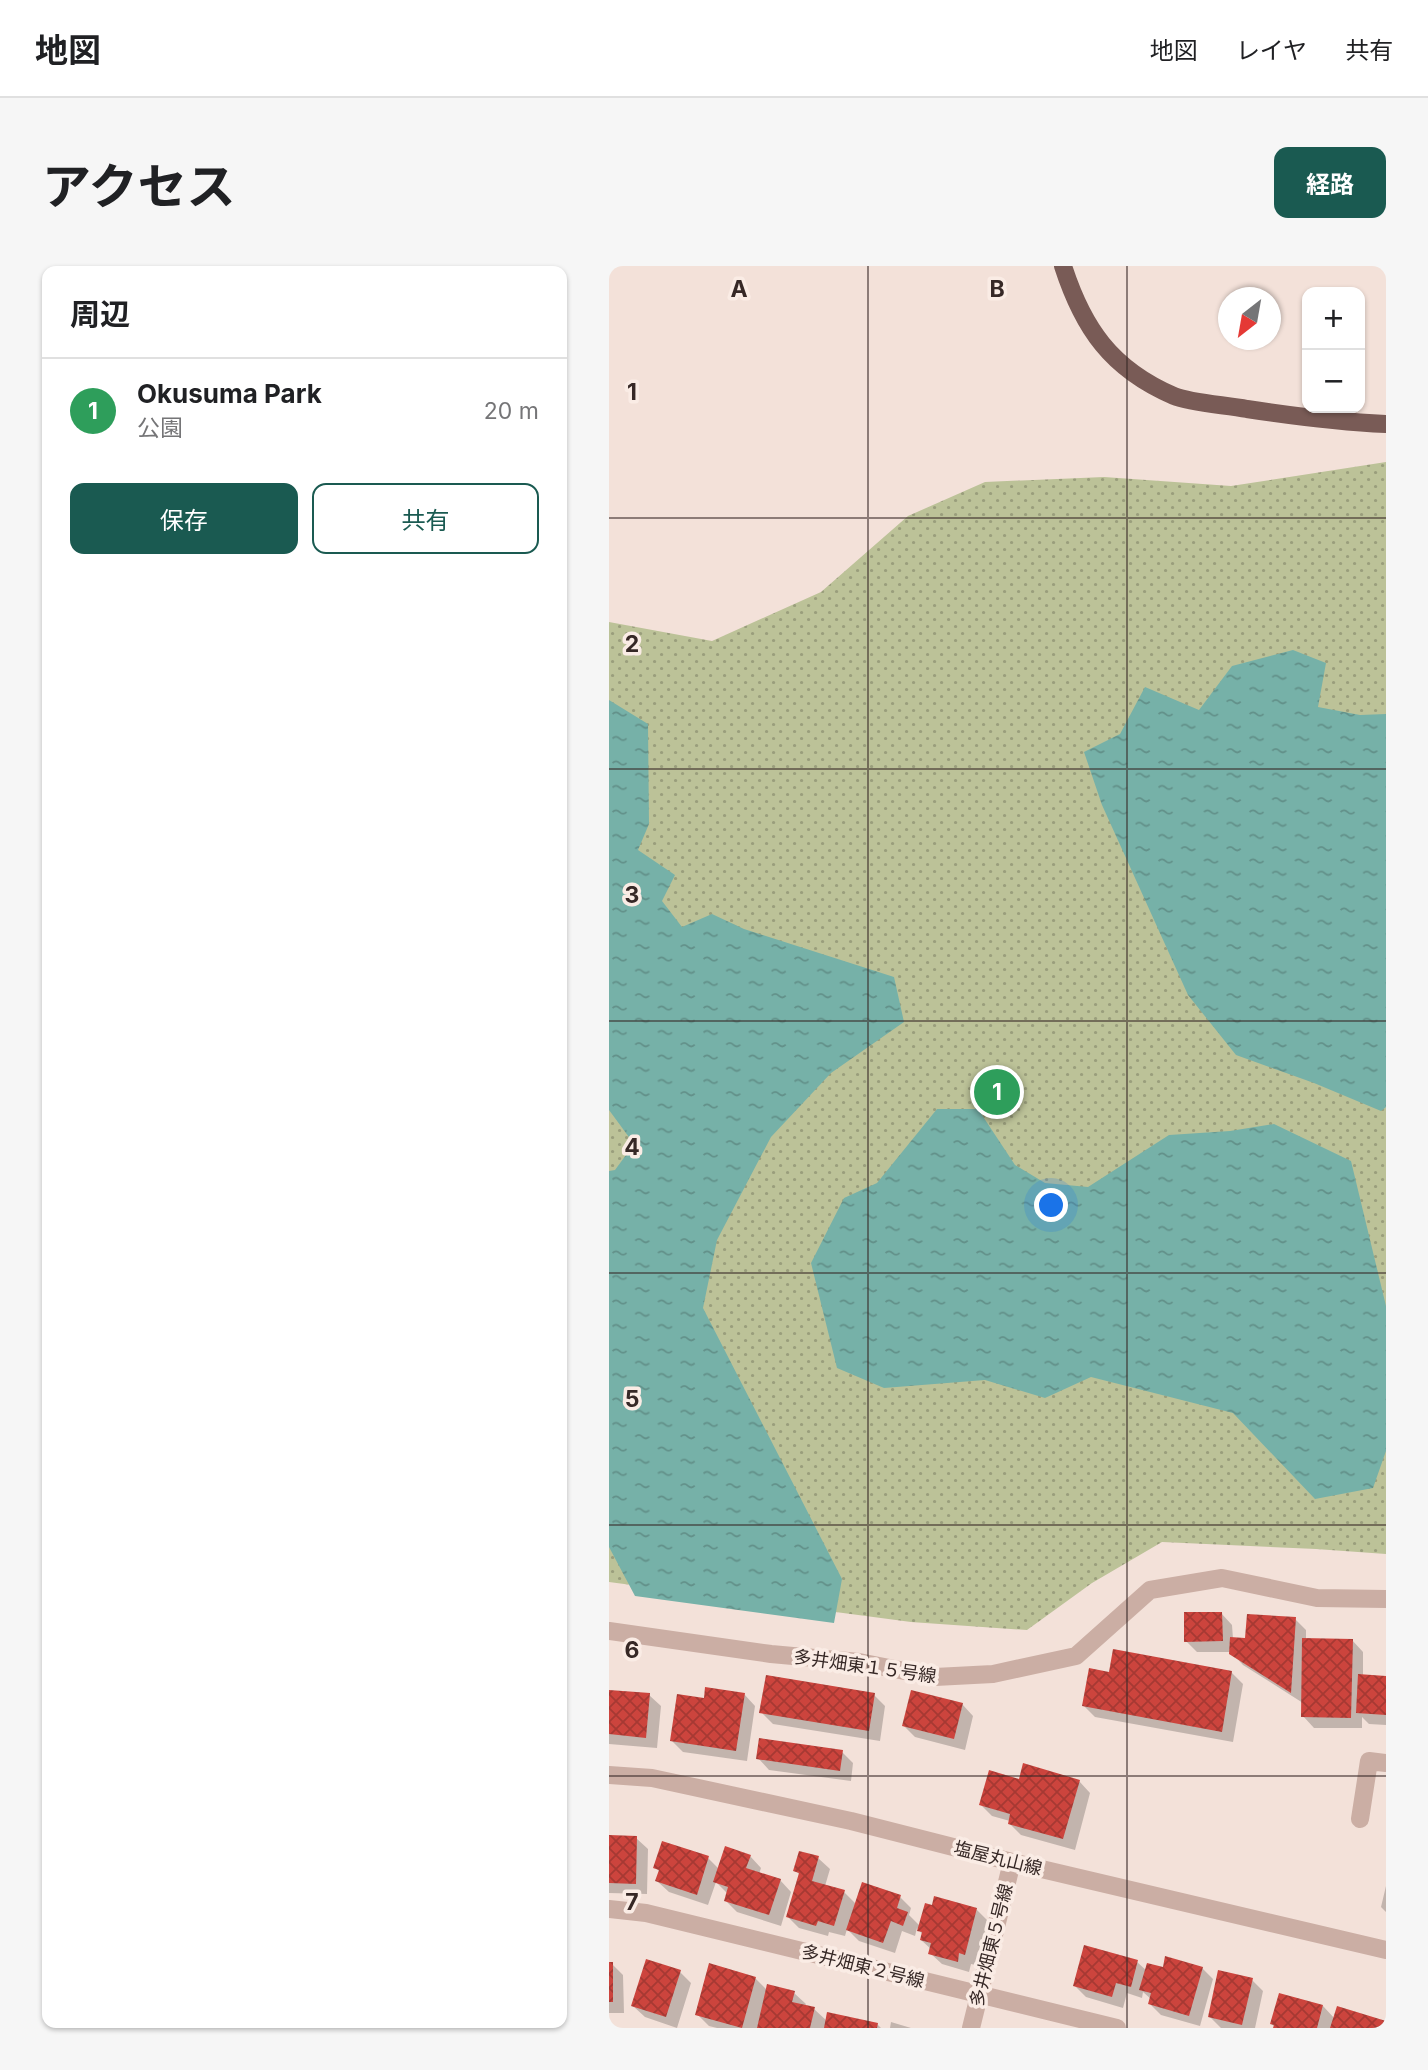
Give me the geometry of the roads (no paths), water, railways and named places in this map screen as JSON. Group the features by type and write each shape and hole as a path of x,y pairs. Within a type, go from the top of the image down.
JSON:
{"main road":[{"path":"1063,266 1074,300 1095,338 1129,371 1175,397 1267,412 1386,424"}],"street":[{"name":"多井畑東１５号線","path":"609,1631 771,1654 859,1662 935,1677 993,1674 1076,1656 1150,1590 1222,1578 1317,1598 1386,1599"},
{"path":"1360,1819 1369,1761 1386,1763"},
{"name":"塩屋丸山線","path":"609,1775 652,1778 689,1785 851,1821 1012,1862 1386,1950"},
{"name":"多井畑東５号線","path":"971,2028 1012,1862"},
{"name":"多井畑東２号線","path":"609,1909 646,1913 1117,2028"}],"water":[{"path":"1293,650 1326,663 1318,707 1360,715 1386,714 1386,1107 1381,1111 1236,1055 1188,995 1102,805 1084,752 1120,734 1145,687 1199,710 1232,666"},
{"path":"609,700 648,724 649,824 638,850 675,875 662,901 682,927 712,914 744,929 894,977 904,1022 831,1073 771,1137 717,1240 703,1308 842,1579 834,1623 635,1596 609,1547 609,1171 615,1170 634,1144 609,1110"},
{"path":"937,1109 978,1109 1015,1165 1045,1183 1088,1187 1169,1135 1230,1131 1274,1124 1351,1161 1386,1306 1386,1451 1373,1488 1315,1499 1233,1413 1091,1377 1045,1398 985,1380 884,1388 837,1368 811,1263 844,1198 877,1183"}],"place":[{"name":"Okusuma Park","path":"997,1092"}]}
